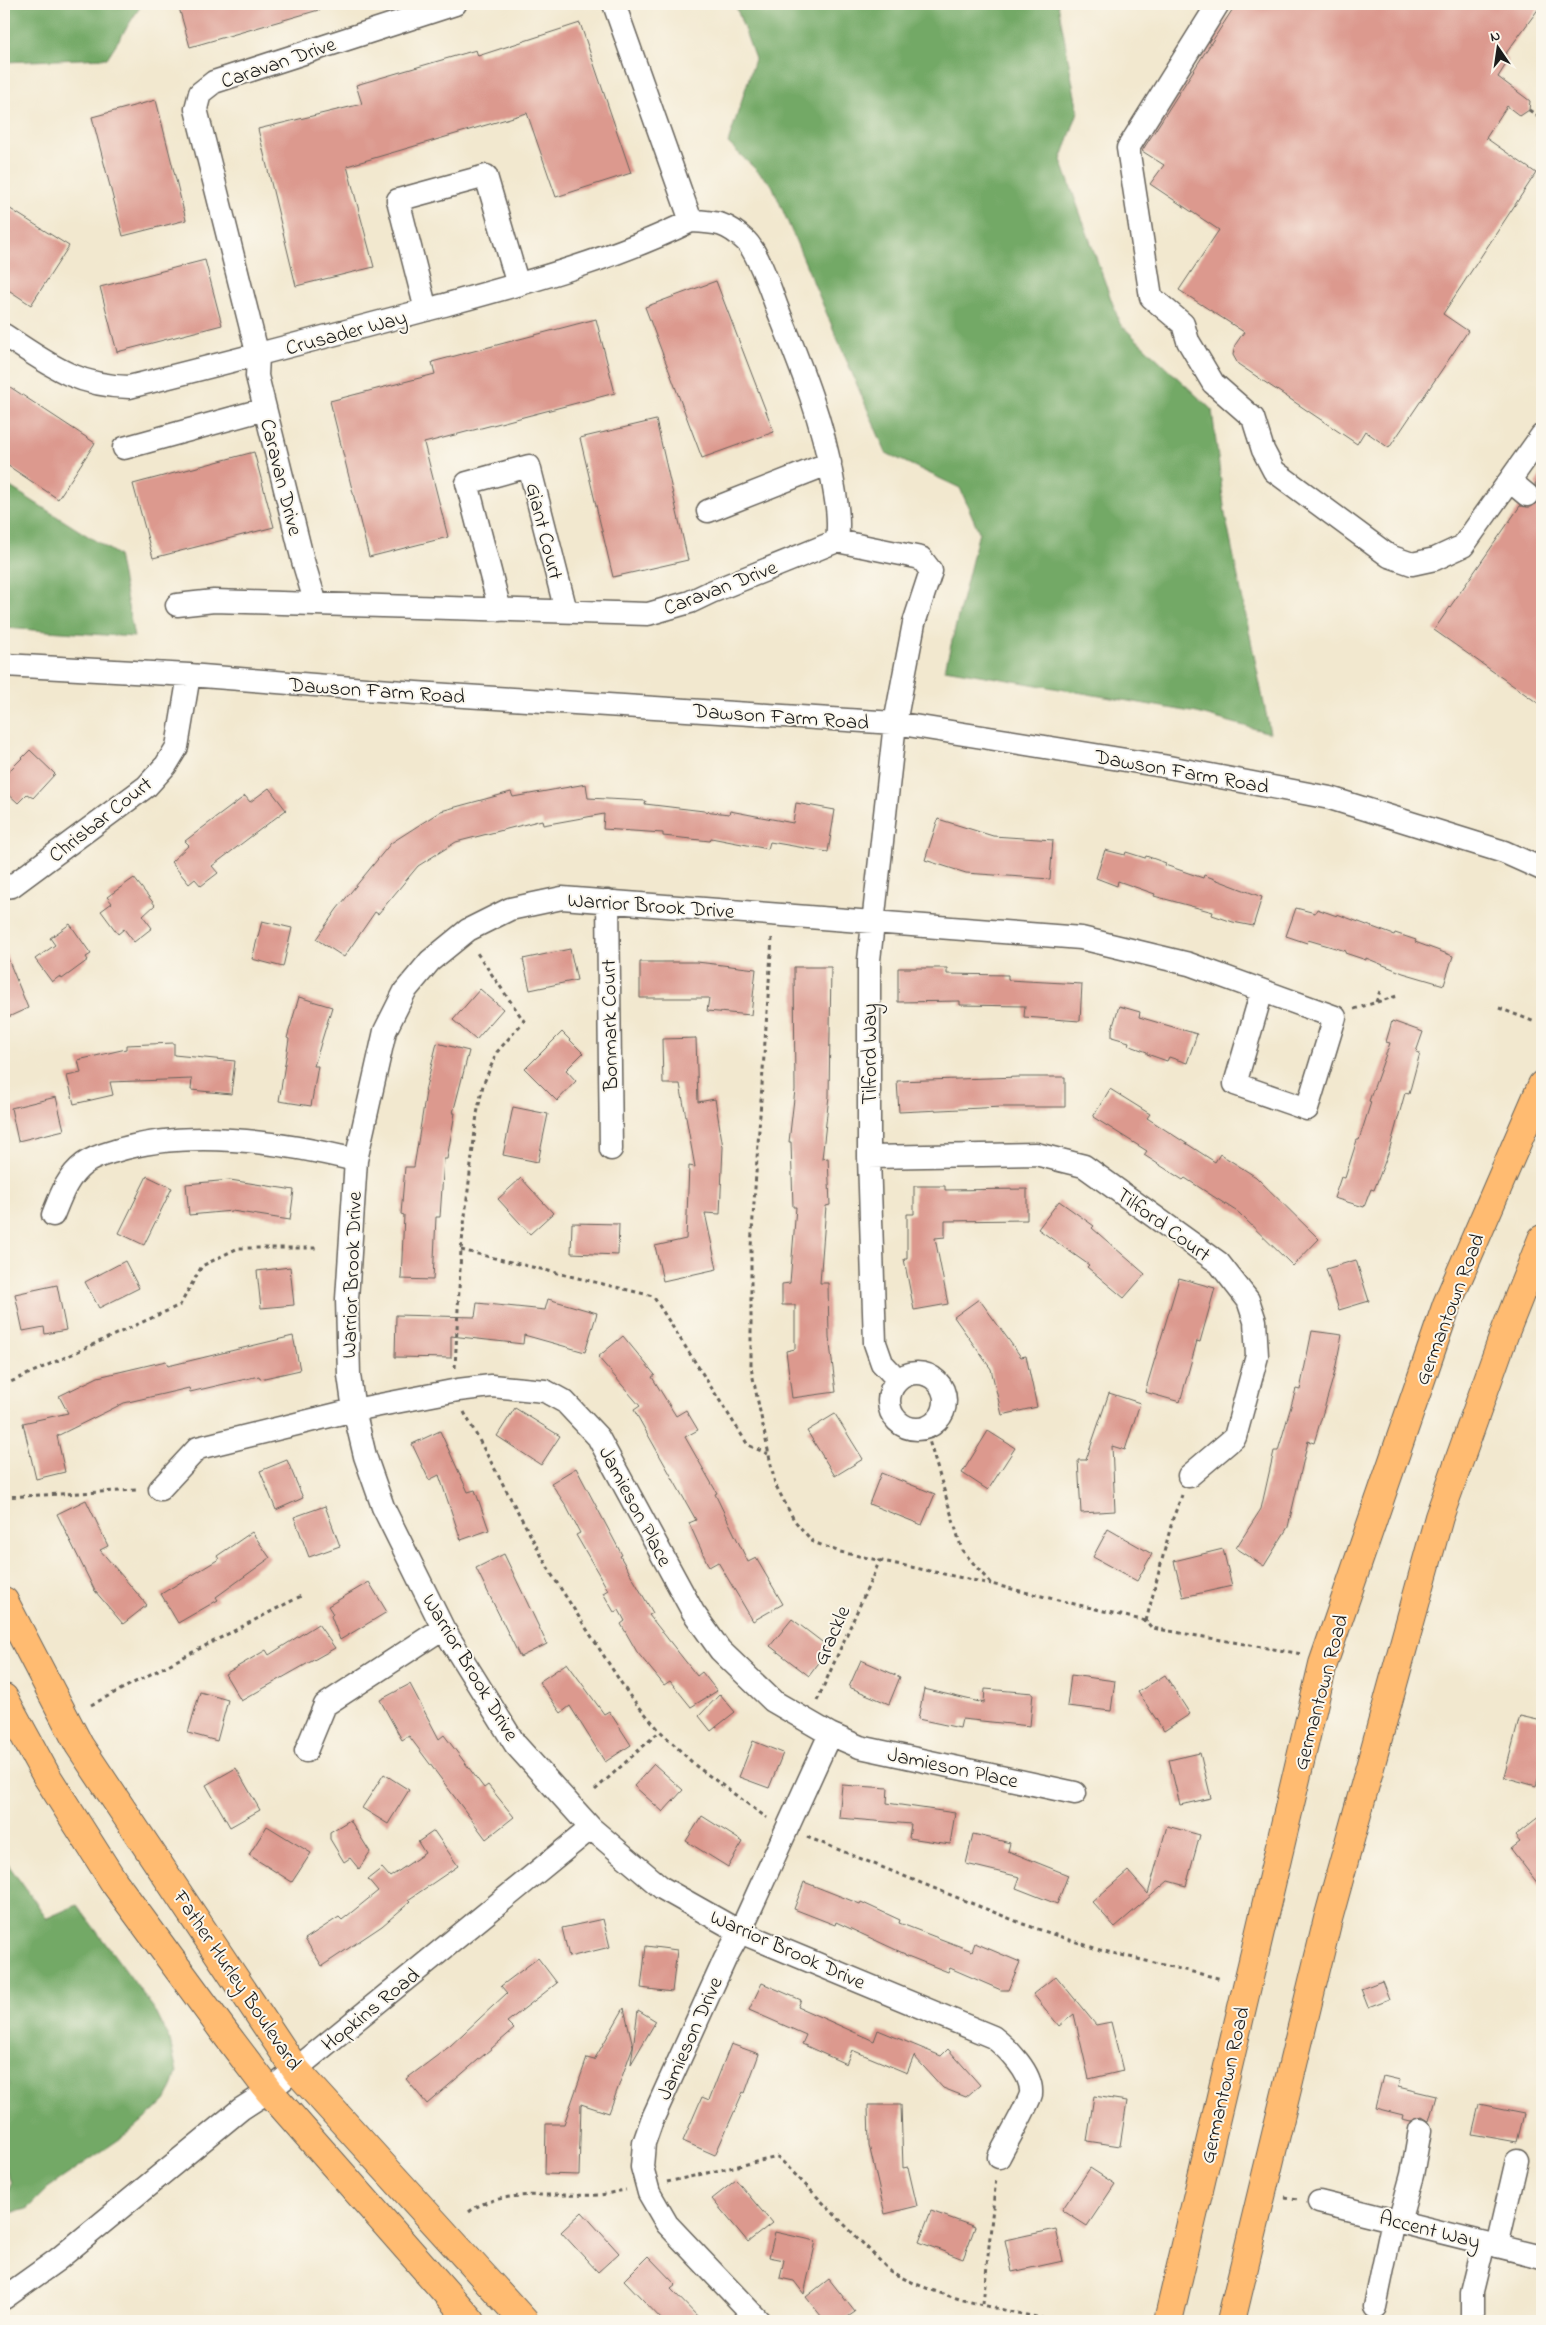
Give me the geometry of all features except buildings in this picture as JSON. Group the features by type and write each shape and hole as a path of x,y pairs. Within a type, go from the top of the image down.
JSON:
{"main road":[{"name":"Germantown Road","path":"1168,2321 1323,1664 1447,1304 1542,1085"},
{"path":"1231,2321 1328,1919 1439,1517 1505,1332 1542,1239"},
{"name":"Father Hurley Boulevard","path":"4,1601 79,1745 296,2070 524,2321"},
{"name":"Father Hurley Boulevard","path":"4,1698 46,1775 114,1882 269,2091 471,2321"}],"street":[{"name":"Caravan Drive","path":"455,4 214,82 200,93 196,109 258,356 257,376 303,561 316,604 648,614 672,609 837,541"},
{"path":"614,4 691,221 718,222 731,228 748,243 765,277 816,408 830,463 840,519 837,541 921,558 930,571 914,622 895,723"},
{"path":"1218,4 1128,148 1151,297 1183,324 1188,341 1213,383 1253,418 1263,450 1274,471 1389,556 1412,564 1435,559 1463,546 1542,435"},
{"path":"426,310 398,200 486,176 518,285"},
{"name":"Crusader Way","path":"4,335 54,367 82,381 109,387 129,387 258,356 518,285 652,241 691,221"},
{"path":"124,448 265,409"},
{"path":"708,510 830,463"},
{"name":"Giant Court","path":"500,610 466,483 529,466 566,611"},
{"path":"1510,481 1527,495"},
{"path":"177,605 214,601 316,604"},
{"name":"Dawson Farm Road","path":"4,665 189,675 416,694 895,723 1163,766 1330,798 1504,852 1542,869"},
{"name":"Chrisbar Court","path":"4,887 12,886 147,786 166,764 176,747 189,675"},
{"name":"Tilford Way","path":"895,723 869,960 869,1158 875,1342 882,1363 898,1380"},
{"name":"Warrior Brook Drive","path":"999,2157 1031,2093 1026,2074 1009,2049 993,2037 740,1932 662,1888 591,1828 515,1744 443,1628 383,1507 365,1456 354,1410 349,1375 347,1299 356,1160 385,1031 405,991 430,961 468,930 510,909 562,898 1081,938 1189,964 1335,1017 1307,1109 1236,1084 1262,991"},
{"name":"Bonmark Court","path":"608,901 611,1149"},
{"path":"53,1215 68,1180 84,1164 98,1156 130,1146 160,1142 229,1139 325,1152 356,1160"},
{"name":"Tilford Court","path":"869,1158 1036,1154 1084,1166 1219,1263 1248,1300 1256,1322 1257,1356 1235,1437 1189,1476"},
{"path":"923,1373 932,1377 943,1390 944,1408 934,1423 925,1427 907,1426 892,1414 889,1396 898,1380 906,1375 923,1373"},
{"name":"Jamieson Place","path":"160,1489 198,1448 354,1410 492,1386 545,1391 565,1402 598,1437 693,1612 720,1650 772,1701 830,1734 860,1747 1075,1793"},
{"path":"306,1752 325,1705 443,1628"},
{"name":"Jamieson Drive","path":"758,2321 667,2224 648,2193 642,2167 644,2143 652,2120 725,1959 740,1932 830,1734"},
{"name":"Hopkins Road","path":"4,2298 57,2260 241,2109 269,2091 296,2070 591,1828"},
{"path":"1375,2307 1396,2221 1412,2175 1420,2130"},
{"path":"1472,2321 1472,2292 1491,2244 1517,2160"},
{"name":"Accent Way","path":"1319,2202 1542,2257"}],"path":[{"path":"1529,110 1542,119"},
{"path":"772,938 751,1247 751,1368 775,1484 794,1520 813,1542 840,1552 991,1584 1146,1620 1152,1628 1302,1654"},
{"path":"455,1371 461,1250 477,1114 483,1085 497,1052 524,1021 476,953"},
{"path":"1380,991 1376,1003 1397,996"},
{"path":"1499,1008 1535,1022"},
{"path":"4,1385 180,1305 202,1266 238,1248 318,1248"},
{"path":"461,1250 653,1296 748,1445 768,1454"},
{"path":"460,1405 552,1575 620,1681 660,1731 696,1766 774,1822"},
{"path":"925,1427 962,1550 991,1584"},
{"path":"1146,1620 1173,1518 1189,1476"},
{"path":"4,1497 160,1489"},
{"name":"Grackle","path":"807,1721 880,1560"},
{"path":"91,1705 304,1595"},
{"path":"595,1790 660,1731"},
{"path":"800,1834 1023,1924 1100,1950 1222,1980"},
{"path":"983,2304 999,2157"},
{"path":"662,2183 778,2158 890,2271 909,2282 936,2292 1054,2321"},
{"path":"469,2212 478,2204 529,2195 601,2194 633,2188"},
{"path":"1262,2194 1319,2202"}],"green space":[{"path":"4,4 142,4 107,58 4,62"},
{"path":"735,4 1058,4 1078,112 1061,160 1120,324 1212,410 1225,514 1270,733 1197,713 945,669 979,532 960,488 886,453 772,185 728,143 755,59"},
{"path":"4,483 118,555 134,637 4,628"},
{"path":"4,1859 47,1918 77,1905 155,2010 170,2041 177,2072 165,2101 130,2132 48,2188 27,2209 10,2213 5,2199 11,2183 4,2165 4,2091 10,2084 4,2081"}]}
